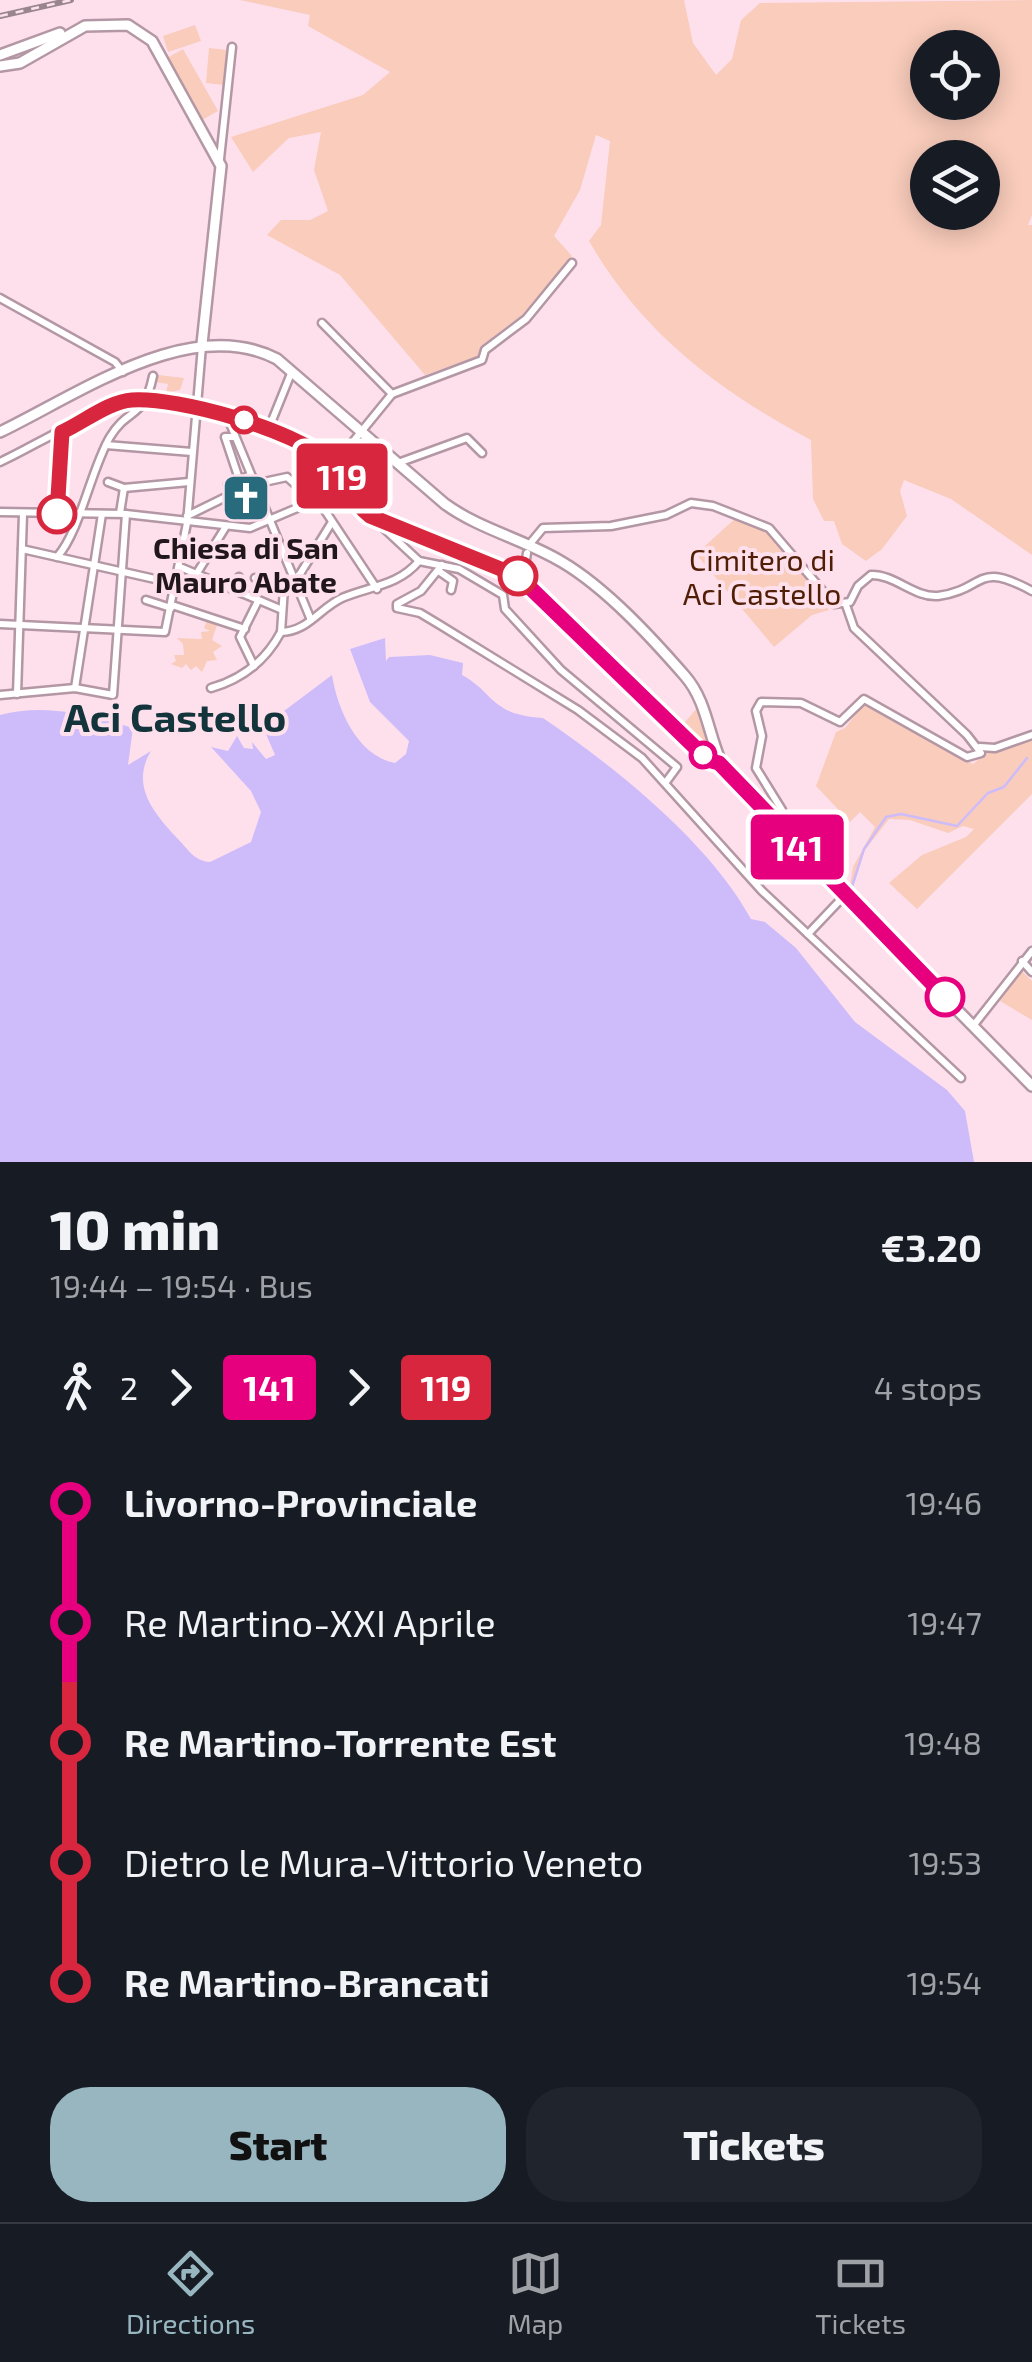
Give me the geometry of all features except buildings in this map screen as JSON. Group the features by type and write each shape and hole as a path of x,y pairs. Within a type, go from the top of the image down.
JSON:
{"main road":[{"path":"0,55 72,29 128,24 152,41 220,158 202,344"},
{"path":"0,66 38,53 72,29"},
{"path":"0,432 179,348 202,344 264,352 293,370 459,514 580,574 684,674 701,703 719,763 1032,1086"}],"street":[{"path":"220,158 232,47"},
{"path":"334,464 392,394 482,360 485,350 526,320 572,264"},
{"path":"0,298 115,362 123,373"},
{"path":"322,323 392,394"},
{"path":"0,624 165,632 187,520 202,344"},
{"path":"270,428 293,370"},
{"path":"56,557 68,542 76,513 106,444 121,423 148,402 153,376"},
{"path":"0,462 128,400 227,416 270,428 334,464 354,501 419,561 480,578 503,595 505,609 562,670 677,767 666,782"},
{"path":"227,416 312,620"},
{"path":"57,514 62,432"},
{"path":"236,438 226,437 240,479"},
{"path":"397,464 467,438 482,453"},
{"path":"106,444 192,452"},
{"path":"187,520 232,494 228,484 251,475"},
{"path":"255,484 287,478 318,502 352,546 377,588"},
{"path":"108,482 124,488 189,482"},
{"path":"0,695 76,688 113,695 124,488"},
{"path":"0,512 123,514 225,528 270,522 318,502 354,501"},
{"path":"523,579 528,549 543,528 611,526 699,502 754,518 790,548 828,599 846,606 854,628 980,748"},
{"path":"17,694 23,514"},
{"path":"76,688 102,514"},
{"path":"370,516 523,579 708,760 719,763"},
{"path":"211,688 271,653 280,632 284,588 294,580 332,522"},
{"path":"197,574 225,528"},
{"path":"22,549 177,584"},
{"path":"280,632 300,628 339,599 399,579 419,561"},
{"path":"180,567 280,609"},
{"path":"441,568 452,582 451,590"},
{"path":"441,568 421,591 396,604 402,610 420,613 614,734 666,782 762,890 961,1078"},
{"path":"846,606 861,581 871,575 936,596 988,576 1006,577 1032,592"},
{"path":"239,577 241,594"},
{"path":"255,578 284,588"},
{"path":"146,600 245,629"},
{"path":"254,666 241,644 258,601"},
{"path":"775,825 782,810 756,768 762,736 756,706 760,702 802,703 840,722 864,699 968,757 978,756 980,748"},
{"path":"614,734 624,722"},
{"path":"980,748 1032,736"},
{"path":"808,934 848,898"},
{"path":"973,1026 1032,951"},
{"path":"1022,962 1032,972"}],"green space":[{"path":"240,0 684,0 693,43 716,75 732,59 741,20 760,3 1032,0 1032,215 1028,225 1032,225 1032,555 951,499 904,480 900,491 907,516 882,549 866,561 842,544 834,521 824,521 813,499 811,440 745,401 685,357 633,304 589,241 601,225 610,141 596,135 580,190 554,236 572,256 521,316 481,346 478,356 425,375 340,275 267,235 281,220 310,220 328,211 314,170 321,132 289,138 253,172 231,137 363,95 390,72 308,26 310,15"},
{"path":"195,25 201,41 168,52 163,36"},
{"path":"209,48 227,50 224,85 206,83"},
{"path":"183,49 218,111 202,120 167,58"},
{"path":"158,375 184,378 180,390 170,392 183,394 186,404 153,399 155,390 166,392 168,384 156,382"},
{"name":"Cimitero di Aci Castello","path":"738,516 775,538 829,610 812,615 774,647 696,554"},
{"path":"207,620 217,625 212,640 222,646 213,652 217,660 207,661 202,672 196,666 191,670 186,664 182,668 171,664 176,661 174,655 184,655 183,644 177,638 202,639 201,632 210,631 204,628"},
{"path":"864,704 973,764 988,752 1032,739 1032,794 917,909 889,883 922,855 966,837 974,829 963,826 948,833 910,820 889,819 865,850 849,892 853,867 875,827 860,812 850,822 816,786 836,732 845,728"},
{"path":"697,708 709,751 708,755 681,727"},
{"path":"1022,971 1032,981 1032,1020 1000,1001"}],"shaded area":[{"path":"385,638 386,661 389,657 430,655 463,663 462,675 503,708 543,718 658,808 711,862 751,919 765,922 796,948 855,1022 947,1090 965,1111 974,1162 0,1162 0,715 51,710 133,728 128,765 151,751 143,776 153,809 188,850 210,862 251,842 261,812 251,791 211,747 228,751 237,736 244,748 253,749 252,742 266,759 275,755 266,734 268,723 332,675 344,716 360,741 382,759 395,763 406,754 409,741 370,702 350,649"}],"waterway":[{"path":"850,893 864,849 886,817 901,814 957,826 988,793 1004,787 1027,758"},
{"path":"814,933 828,917"}],"railway":[{"path":"0,16 71,0"}],"bus line":[{"name":"119","path":"57,514 62,432 135,400 236,418 282,433 334,464 354,501 370,516 518,576"},
{"name":"141","path":"518,576 708,760 719,763 736,785 945,997"}],"place":[{"name":"Chiesa di San Mauro Abate","path":"246,498"}],"district":[{"name":"Aci Castello","path":"175,716"}]}
